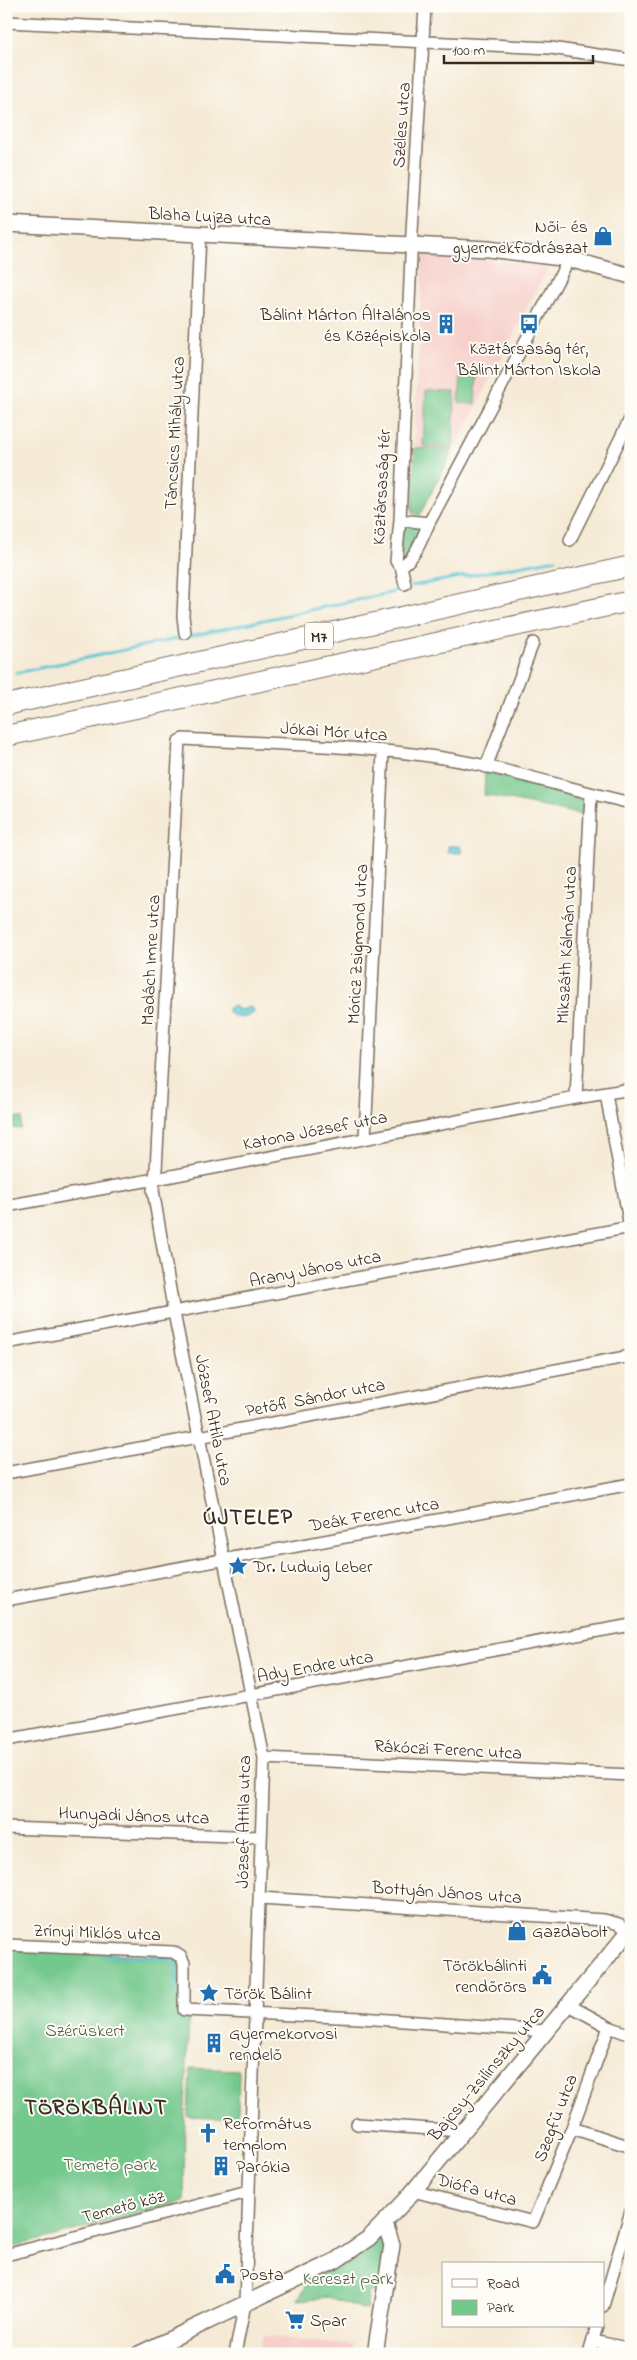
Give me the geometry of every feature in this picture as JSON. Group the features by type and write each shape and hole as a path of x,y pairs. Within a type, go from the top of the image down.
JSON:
{"highway":[{"name":"M7","path":"6,705 631,566"},
{"name":"M7","path":"6,736 631,601"}],"street":[{"name":"Széles utca","path":"412,245 425,6"},
{"path":"6,22 551,48 631,60"},
{"name":"Blaha Lujza utca","path":"6,224 412,245"},
{"name":"Táncsics Mihály utca","path":"184,633 183,616 200,234"},
{"path":"412,245 488,250 569,260 631,276"},
{"name":"Köztársaság tér","path":"412,245 400,520 396,552 396,561 401,566 408,562 418,548 429,523 569,260"},
{"path":"570,540 631,417"},
{"path":"400,520 429,523"},
{"path":"401,566 405,584"},
{"path":"486,767 533,643"},
{"name":"Jókai Mór utca","path":"179,741 183,739 383,751 443,758 631,803"},
{"name":"Madách Imre utca","path":"154,1180 179,741"},
{"name":"Móricz Zsigmond utca","path":"365,1138 383,751"},
{"name":"Mikszáth Kálmán utca","path":"576,1098 591,794"},
{"name":"Katona József utca","path":"6,1206 154,1180 576,1098 631,1090"},
{"path":"606,1094 631,1227"},
{"name":"József Attila utca","path":"154,1180 153,1190 174,1312 264,1758 245,2304 234,2354"},
{"name":"Arany János utca","path":"6,1343 631,1227"},
{"name":"Petőfi Sándor utca","path":"6,1473 631,1356"},
{"name":"Deák Ferenc utca","path":"6,1600 631,1484"},
{"name":"Ady Endre utca","path":"6,1740 631,1625"},
{"name":"Rákóczi Ferenc utca","path":"264,1758 631,1775"},
{"name":"Hunyadi János utca","path":"6,1828 261,1837"},
{"name":"Bottyán János utca","path":"260,1898 604,1920 619,1924 630,1930"},
{"name":"Bajcsy-Zsilinszky utca","path":"139,2354 335,2261 369,2238 413,2191 630,1930"},
{"name":"Zrínyi Miklós utca","path":"6,1946 173,1952 181,1957 184,1963 184,2010 255,2012"},
{"path":"567,2004 609,2027 631,2035"},
{"path":"255,2012 545,2030"},
{"name":"Szegfű utca","path":"533,2222 572,2128 609,2027"},
{"path":"358,2124 461,2131"},
{"path":"572,2128 631,2147"},
{"name":"Diófa utca","path":"413,2191 533,2222"},
{"name":"Temető köz","path":"6,2255 248,2192"},
{"path":"604,2303 631,2211"},
{"path":"375,2354 392,2245 385,2223"},
{"path":"589,2354 596,2328"},
{"path":"593,2341 631,2349"}],"shaded area":[{"path":"423,253 549,266 420,516 411,513"},
{"path":"262,2336 353,2345 352,2354 259,2354"}],"green space":[{"path":"461,374 477,374 475,404 459,403"},
{"path":"426,391 455,392 453,448 423,446"},
{"path":"415,448 453,450 420,515 412,513"},
{"path":"402,526 422,527 422,531 405,558 401,555"},
{"path":"485,772 576,796 586,804 585,815 484,795"},
{"path":"7,1117 22,1118 21,1129 6,1127"},
{"path":"6,1949 171,1956 178,1960 180,1966 179,2012 189,2013 184,2201 6,2249"},
{"path":"190,2068 239,2070 238,2119 188,2117"},
{"name":"Kereszt park","path":"385,2223 384,2293 369,2291 366,2310 328,2297 298,2300 312,2272"}],"water":[{"path":"448,846 460,846 462,853 448,853"},
{"path":"233,1006 240,1009 250,1007 254,1010 254,1013 243,1018 234,1016 228,1012 228,1008"}],"waterway":[{"path":"412,586 556,559"},
{"path":"16,673 390,593 402,588"},
{"path":"106,1955 171,1959 177,1965 177,1997"}],"place":[{"name":"Női- és gyermekfodrászat","path":"603,236"},
{"name":"Bálint Márton Általános és Középiskola","path":"446,324"},
{"name":"Köztársaság tér, Bálint Márton Iskola","path":"529,324"},
{"name":"Dr. Ludwig Leber","path":"238,1566"},
{"name":"Gazdabolt","path":"517,1931"},
{"name":"Törökbálinti rendőrörs","path":"542,1975"},
{"name":"Török Bálint","path":"209,1993"},
{"name":"Gyermekorvosi rendelő","path":"214,2043"},
{"name":"Református templom","path":"208,2133"},
{"name":"Parókia","path":"221,2166"},
{"name":"Posta","path":"225,2274"},
{"name":"Spar","path":"295,2320"}],"district":[{"name":"ÚJTELEP","path":"248,1516"},
{"name":"TÖRÖKBÁLINT","path":"96,2106"}],"park label":[{"name":"Szérüskert","path":"85,2030"},
{"name":"Temető park","path":"110,2164"}]}
